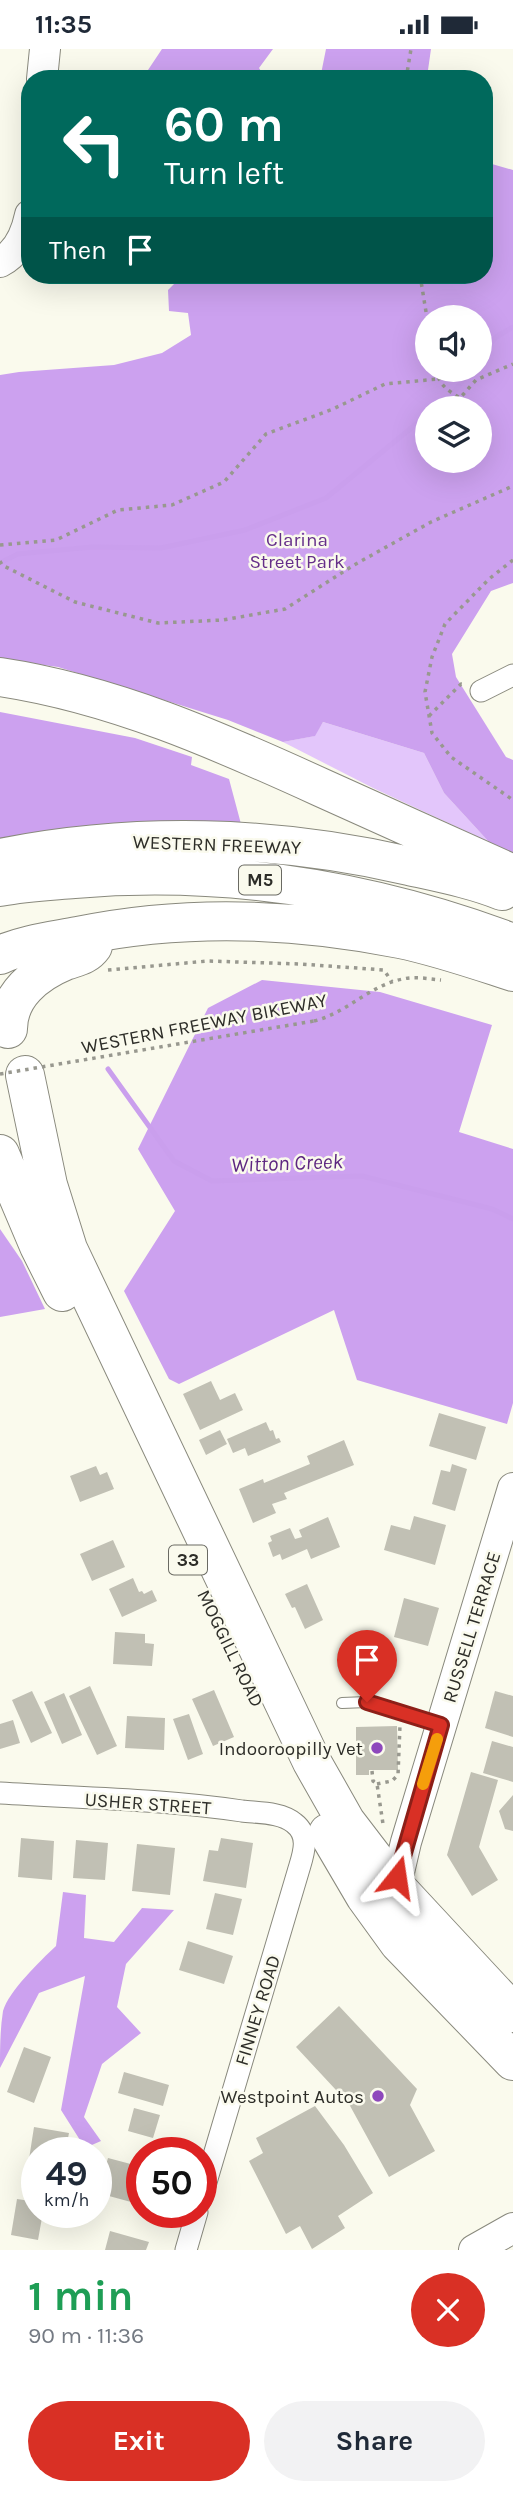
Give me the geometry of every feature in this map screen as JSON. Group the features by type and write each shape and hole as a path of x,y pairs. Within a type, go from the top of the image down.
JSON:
{"highway":[{"path":"0,677 67,689 114,702 175,725 260,759 513,874"},
{"path":"0,693 57,699 175,725"},
{"name":"WESTERN FREEWAY","path":"0,857 77,845 123,842 250,841 312,847 371,857 491,887 513,896"},
{"name":"WESTERN FREEWAY","path":"0,887 140,875 279,882 373,899 513,943"},
{"path":"0,955 27,946 159,923 287,923 402,939 450,951 513,972"},
{"path":"4,1020 22,990 54,966 88,953 102,931"},
{"name":"MOGGILL ROAD","path":"4,1020 16,1071 68,1249 112,1326 263,1644 307,1752 336,1805 367,1852 395,1887 513,2013"},
{"name":"MOGGILL ROAD","path":"0,1154 39,1246 265,1719 348,1868 388,1930 428,1975 513,2061"},
{"path":"0,1201 19,1229 39,1246"}],"main road":[{"path":"43,70 45,49"},
{"path":"0,262 13,253 21,241"},
{"path":"0,282 21,268"},
{"name":"RUSSELL TERRACE","path":"388,1930 395,1887 513,1488"},
{"path":"474,2250 513,2228"}],"street":[{"path":"481,691 513,675"},
{"name":"USHER STREET","path":"0,1793 209,1806 279,1816 295,1823"},
{"name":"FINNEY ROAD","path":"217,2145 305,1849 305,1836 295,1823"},
{"path":"186,2250 192,2228"}],"lane":[{"path":"342,1703 367,1702 441,1725"}],"path":[{"path":"408,70 411,49"},
{"path":"421,284 425,305"},
{"path":"492,373 513,364"},
{"path":"0,545 56,540 118,510 172,505 224,482 266,434 333,409 385,384 415,381"},
{"path":"440,382 444,388 460,398 474,382"},
{"path":"1,563 75,602 158,623 223,620 285,609 354,565 431,523 513,486"},
{"path":"513,560 489,579 445,624 432,657 425,692 432,733 451,757 513,800"},
{"path":"429,716 461,684 481,691"},
{"path":"106,971 208,961 288,963 379,969 387,972 392,982"},
{"name":"WESTERN FREEWAY BIKEWAY","path":"16,1071 314,1021 335,1014 392,982 413,978 448,981"},
{"path":"377,1784 392,1781 398,1775 400,1724 403,1713"},
{"path":"372,1771 373,1781 377,1784 385,1833"}],"shaded area":[{"path":"323,722 424,753 444,793 489,842 283,742 314,736"}],"green space":[{"path":"162,49 273,49 259,68 260,70 148,70"},
{"path":"326,49 431,49 428,70 322,70"},
{"name":"Clarina Street Park","path":"493,164 513,170 513,583 491,591 452,654 456,677 506,757 513,760 513,853 489,842 444,793 424,753 323,722 315,736 283,742 228,720 58,667 0,659 0,375 114,365 162,353 191,335 188,313 169,311 168,290 174,284 493,284"},
{"path":"0,712 135,738 192,757 191,765 229,779 241,824 0,844"},
{"path":"262,980 380,992 492,1025 459,1132 513,1149 513,1403 507,1424 357,1380 334,1310 179,1384 169,1379 124,1291 175,1211 138,1149 208,1008"},
{"path":"0,1229 22,1261 45,1309 0,1317"},
{"path":"63,1892 86,1895 84,1938 114,1942 142,1908 174,1910 126,1964 117,2007 141,2033 102,2064 84,2117 98,2137 78,2137 61,2110 85,1976 39,1993 0,2068 1,2032 6,2003 18,1986 56,1946"}],"building":[{"path":"211,1381 220,1400 235,1393 243,1410 200,1430 183,1394"},
{"path":"439,1413 486,1427 476,1460 429,1446"},
{"path":"266,1422 276,1439 279,1438 281,1442 248,1456 245,1448 233,1453 227,1439"},
{"path":"220,1430 227,1444 206,1455 199,1440"},
{"path":"344,1440 354,1465 284,1493 287,1499 272,1504 276,1513 253,1523 239,1489 263,1479 264,1483 310,1464 307,1456"},
{"path":"452,1464 467,1469 455,1511 432,1504 441,1470 450,1472"},
{"path":"96,1466 100,1475 107,1472 114,1489 80,1502 70,1476"},
{"path":"414,1516 446,1525 435,1565 384,1550 391,1525 410,1530"},
{"path":"328,1517 340,1547 311,1559 307,1549 282,1560 280,1554 273,1557 268,1543 272,1541 270,1536 290,1528 295,1539 302,1537 299,1530"},
{"path":"113,1540 125,1567 92,1581 80,1554"},
{"path":"133,1578 139,1592 144,1594 152,1590 157,1601 122,1617 109,1589"},
{"path":"307,1584 323,1620 305,1629 295,1607 292,1608 285,1594"},
{"path":"404,1598 439,1608 428,1646 394,1637"},
{"path":"115,1632 145,1634 145,1643 154,1644 152,1666 113,1664"},
{"path":"90,1686 117,1746 97,1755 69,1696"},
{"path":"214,1690 234,1737 213,1746 192,1699"},
{"path":"32,1691 52,1733 31,1743 12,1700"},
{"path":"495,1691 513,1696 513,1737 485,1728"},
{"path":"64,1693 82,1735 62,1744 44,1702"},
{"path":"189,1714 203,1754 188,1760 173,1719"},
{"path":"127,1716 165,1718 164,1750 125,1748"},
{"path":"13,1720 20,1743 0,1749 0,1724"},
{"name":"Indooroopilly Vet","path":"397,1726 398,1770 369,1770 369,1775 356,1775 356,1727"},
{"path":"492,1741 513,1747 513,1782 483,1773"},
{"path":"471,1772 498,1780 479,1847 498,1880 472,1896 447,1855"},
{"path":"513,1795 513,1831 505,1829 499,1811"},
{"path":"21,1838 54,1841 52,1880 18,1877"},
{"path":"221,1838 253,1843 246,1888 203,1881 209,1850 218,1851"},
{"path":"76,1840 108,1843 105,1880 73,1878"},
{"path":"137,1844 175,1848 170,1895 132,1891"},
{"path":"215,1893 242,1899 233,1935 206,1929"},
{"path":"188,1941 233,1956 224,1984 179,1970"},
{"name":"Westpoint Autos","path":"339,2006 417,2089 410,2105 435,2151 389,2177 349,2104 296,2047"},
{"path":"24,2047 51,2057 34,2103 7,2092"},
{"path":"124,2072 169,2085 163,2106 118,2093"},
{"path":"315,2106 344,2145 373,2193 338,2216 345,2228 312,2249 300,2226 286,2234 249,2161 263,2153 256,2138"},
{"path":"134,2108 160,2115 153,2137 128,2131"},
{"path":"34,2127 69,2133 68,2137 32,2137"},
{"path":"112,2159 126,2163 126,2201 112,2197"},
{"path":"17,2199 21,2200 21,2228 40,2228 38,2240 11,2235"},
{"path":"110,2231 149,2242 146,2250 105,2250"}],"waterway":[{"path":"492,342 513,327"},
{"path":"451,396 462,382"},
{"path":"0,563 18,554 92,547 161,548 245,530 326,498 415,425"},
{"name":"Witton Creek","path":"108,1069 174,1161 212,1181 362,1176 492,1209 513,1219"}],"slow traffic":[{"path":"423,1784 437,1739"}],"place":[{"name":"Indooroopilly Vet","path":"377,1748"},
{"name":"Westpoint Autos","path":"378,2096"}],"route":[{"path":"367,1702 441,1725 397,1877"}]}
